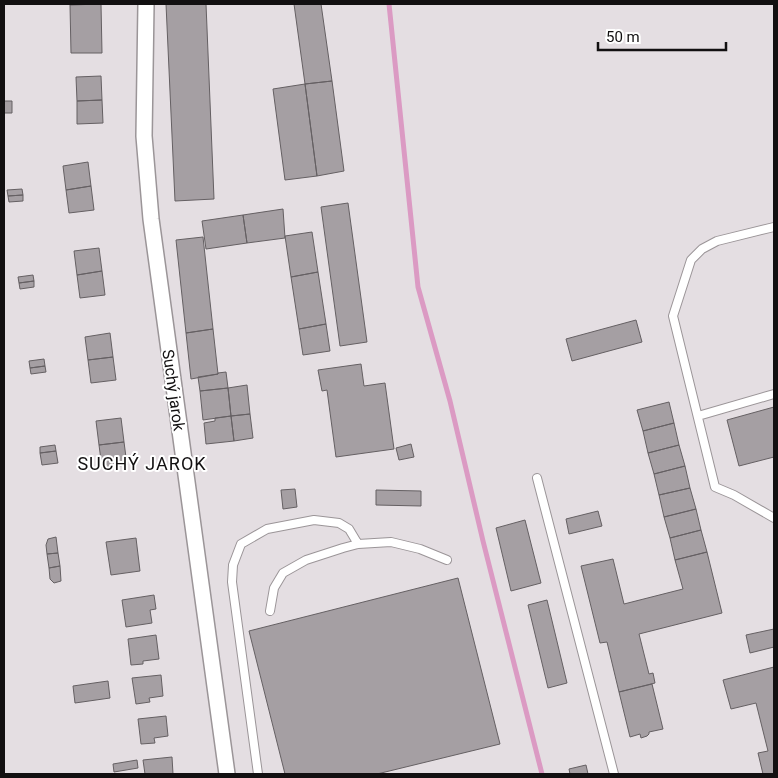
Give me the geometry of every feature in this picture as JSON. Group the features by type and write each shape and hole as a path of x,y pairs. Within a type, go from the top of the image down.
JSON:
{"street":[{"name":"Suchý jarok","path":"146,4 144,136 151,219 227,774"}],"lane":[{"path":"774,227 717,241 702,249 691,260 673,316 715,487 734,495 774,518"},
{"path":"698,416 774,394"},
{"path":"537,478 614,774"},
{"path":"258,774 232,582 233,564 241,544 267,529 314,520 339,523 349,529 358,544"},
{"path":"270,611 274,588 282,573 306,560 358,544 391,542 420,549 447,560"}],"building":[{"path":"101,4 102,53 71,53 70,5"},
{"path":"166,4 206,4 214,199 175,201"},
{"path":"294,4 321,4 332,81 305,84"},
{"path":"101,76 102,100 77,101 76,77"},
{"path":"332,81 344,171 317,176 305,84"},
{"path":"305,84 317,176 285,180 273,89"},
{"path":"102,100 103,123 77,124 77,101"},
{"path":"4,101 12,101 12,113 4,113"},
{"path":"88,162 91,186 66,190 63,166"},
{"path":"91,186 94,210 69,213 66,190"},
{"path":"22,189 23,195 8,196 7,190"},
{"path":"23,195 23,201 9,202 8,196"},
{"path":"348,203 367,342 340,346 321,207"},
{"path":"283,209 285,238 247,243 243,215"},
{"path":"243,215 247,243 206,249 202,221"},
{"path":"312,232 318,272 291,277 285,236"},
{"path":"203,237 213,329 186,333 176,240"},
{"path":"99,248 102,271 77,275 74,251"},
{"path":"102,271 105,295 80,298 77,275"},
{"path":"318,272 326,324 299,329 291,277"},
{"path":"33,275 34,281 19,283 18,277"},
{"path":"34,281 34,287 20,289 19,283"},
{"path":"636,320 642,342 572,361 566,339"},
{"path":"326,324 330,351 303,355 299,329"},
{"path":"213,329 218,374 191,379 186,333"},
{"path":"110,333 113,357 88,360 85,337"},
{"path":"113,357 116,380 91,383 88,360"},
{"path":"44,359 45,366 30,368 29,361"},
{"path":"361,364 364,386 385,383 394,449 336,457 327,390 322,391 318,370"},
{"path":"45,366 46,372 31,374 30,368"},
{"path":"226,372 228,388 200,391 198,377"},
{"path":"247,385 250,414 231,416 228,388"},
{"path":"228,388 231,416 203,420 200,391"},
{"path":"669,402 674,423 643,431 637,410"},
{"path":"774,407 774,457 739,466 727,420"},
{"path":"250,414 253,438 234,441 231,416"},
{"path":"231,416 234,441 206,444 204,423 215,421 215,418"},
{"path":"121,418 124,442 99,445 96,421"},
{"path":"674,423 679,445 648,453 643,431"},
{"path":"124,442 127,465 102,468 99,445"},
{"path":"411,444 414,457 399,460 396,448"},
{"path":"55,445 56,451 40,453 40,447"},
{"path":"679,445 685,466 654,474 648,453"},
{"path":"56,451 58,463 42,465 40,453"},
{"path":"685,466 690,488 659,495 654,474"},
{"path":"690,488 696,509 664,517 659,495"},
{"path":"295,489 297,507 283,509 281,490"},
{"path":"376,490 421,491 421,506 376,505"},
{"path":"696,509 701,530 670,538 664,517"},
{"path":"598,511 602,526 569,534 566,519"},
{"path":"525,520 541,583 511,591 496,528"},
{"path":"701,530 707,552 675,560 670,538"},
{"path":"56,537 58,553 47,554 46,545 48,539"},
{"path":"136,538 140,571 111,575 106,542"},
{"path":"707,552 722,613 639,634 649,674 653,673 655,683 619,692 607,642 600,643 581,566 613,559 624,604 683,589 675,560"},
{"path":"58,553 60,566 49,568 47,554"},
{"path":"60,566 61,581 54,583 50,579 49,568"},
{"path":"458,578 500,744 377,774 285,774 249,631"},
{"path":"154,595 156,609 150,610 152,623 126,627 122,600"},
{"path":"547,600 567,683 548,688 528,605"},
{"path":"774,629 774,647 750,653 746,635"},
{"path":"156,635 159,659 143,661 143,664 131,665 128,639"},
{"path":"774,667 774,774 763,774 758,753 768,751 756,703 731,709 723,680"},
{"path":"161,675 163,696 149,698 150,702 136,704 132,678"},
{"path":"108,681 110,698 75,703 73,686"},
{"path":"652,684 663,729 649,732 647,736 641,738 640,734 630,737 619,692"},
{"path":"166,716 168,736 154,738 155,743 141,744 138,719"},
{"path":"172,757 173,774 145,774 143,760"},
{"path":"137,760 138,768 114,772 113,764"},
{"path":"586,765 588,774 570,774 569,769"}],"waterway":[{"path":"389,4 418,287 450,401 542,774"}],"district":[{"name":"SUCHÝ JAROK","path":"142,464"}]}
